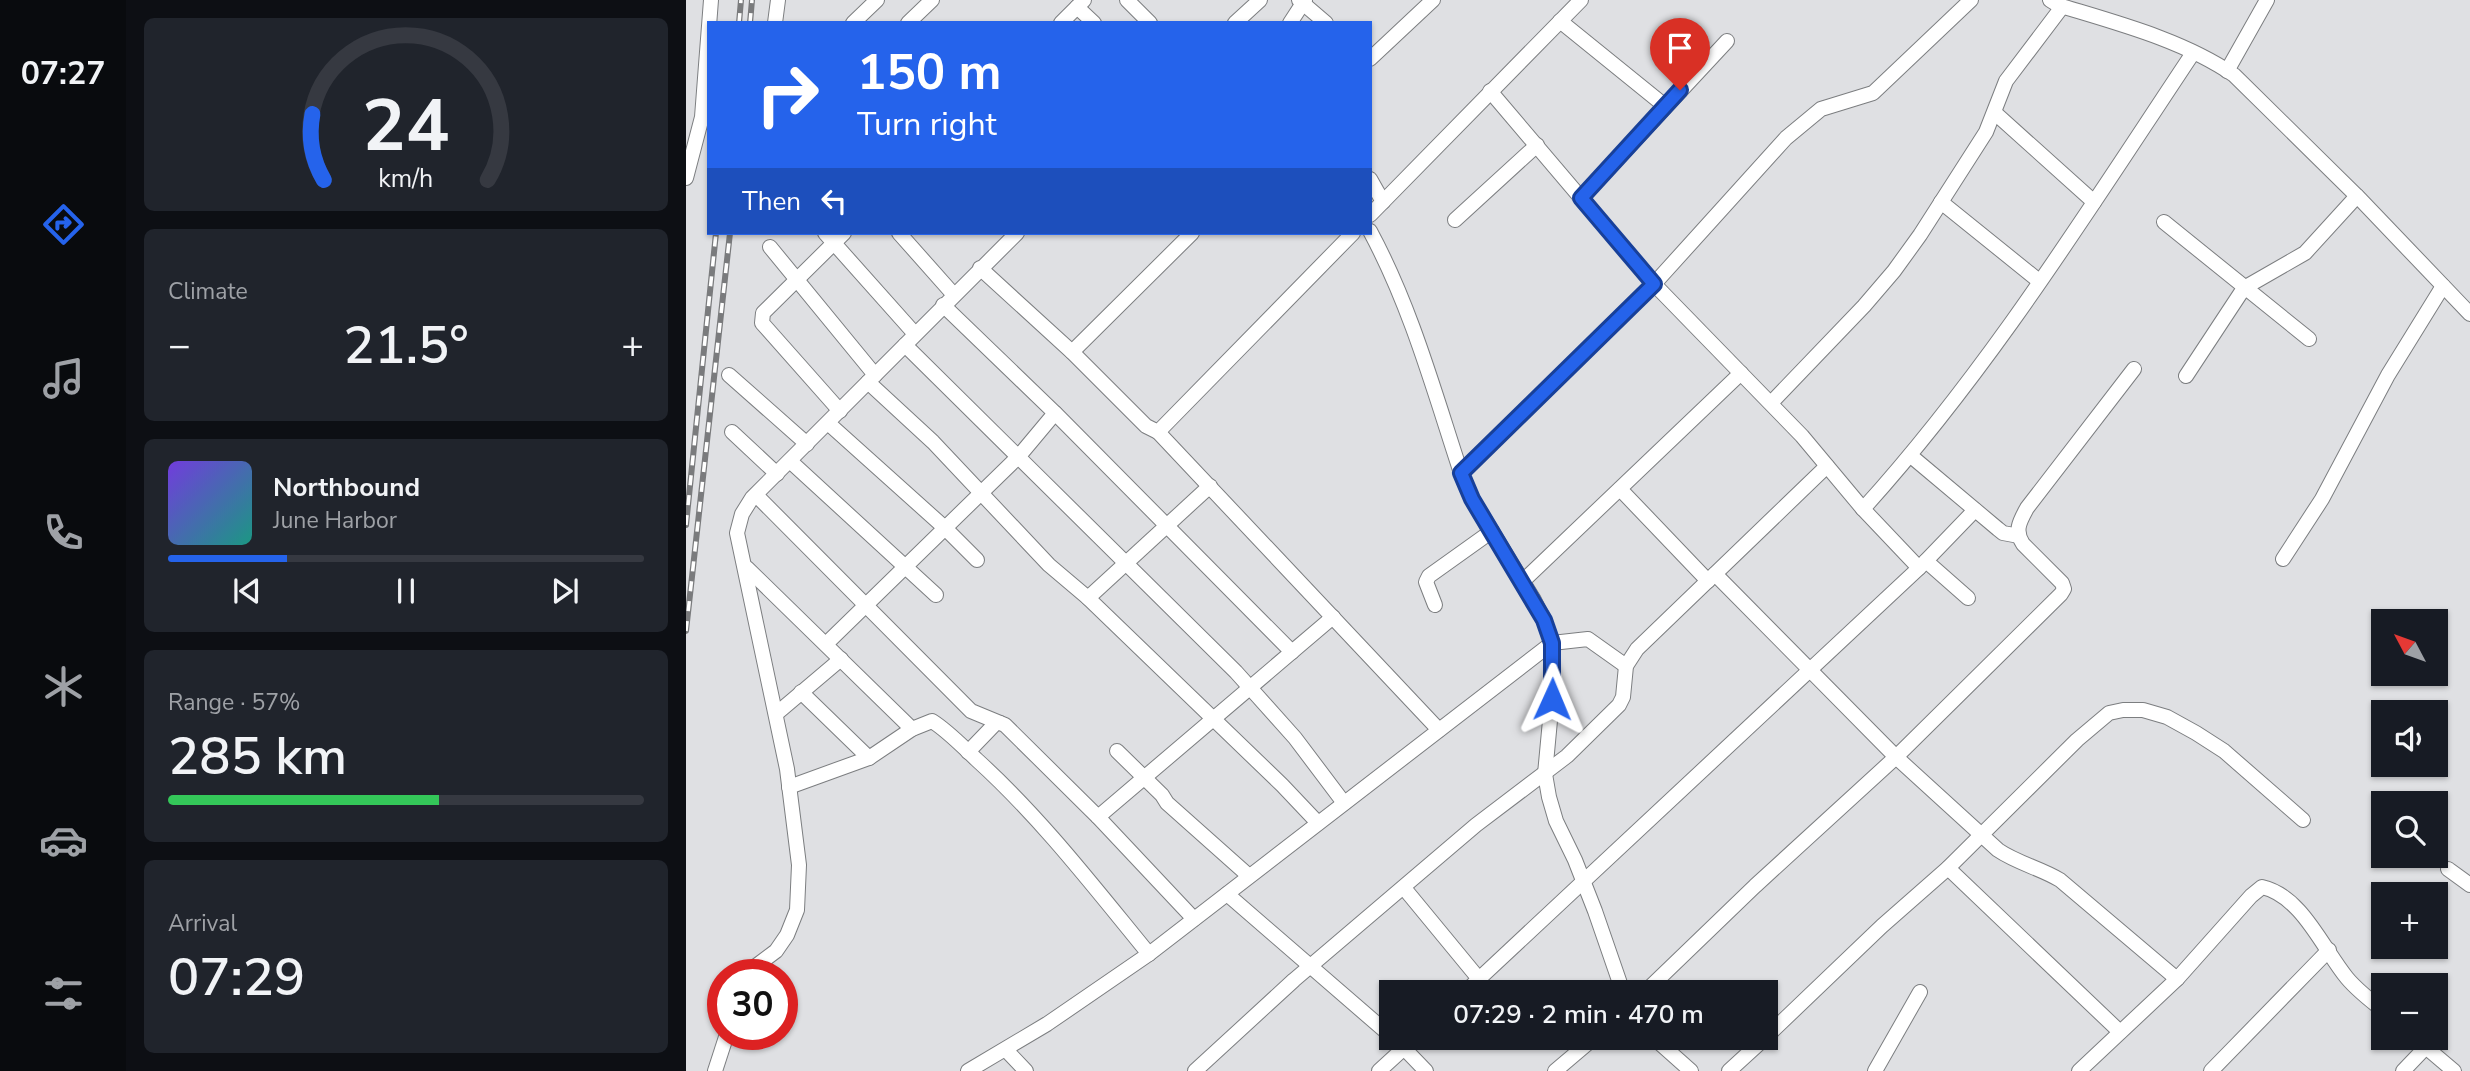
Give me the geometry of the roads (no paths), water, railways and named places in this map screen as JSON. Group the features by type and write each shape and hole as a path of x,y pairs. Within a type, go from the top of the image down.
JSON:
{"street":[{"path":"709,21 711,0"},
{"path":"775,21 778,0"},
{"path":"855,21 877,0"},
{"path":"910,21 932,0"},
{"path":"1127,0 1148,21"},
{"path":"1237,21 1260,0"},
{"path":"1372,57 1433,0"},
{"path":"1372,213 1581,0"},
{"path":"1461,473 1654,284 1786,138 1821,109 1873,93 1971,0"},
{"path":"2227,71 2267,0"},
{"path":"1291,21 1302,1"},
{"path":"1302,1 1309,21"},
{"path":"1302,1 1324,21"},
{"path":"1063,21 1081,3 1093,21"},
{"path":"1771,403 1872,298 1914,244 1986,132 2006,81 2056,3 2166,41 2227,71 2250,90 2357,196 2470,314"},
{"path":"1560,21 1665,106"},
{"path":"1581,198 1727,41"},
{"path":"686,178 702,117 707,52"},
{"path":"1863,509 1911,456 2017,316 2193,53"},
{"path":"1490,90 1654,284 1771,403 1863,509 1923,565 1968,598"},
{"path":"1995,113 2094,202"},
{"path":"1455,220 1537,145"},
{"path":"1372,183 1383,202"},
{"path":"2186,376 2244,288 2305,253 2357,196"},
{"path":"1941,202 2039,281"},
{"path":"2165,222 2309,339"},
{"path":"900,235 948,300 1055,413 1292,652"},
{"path":"765,959 782,943 797,910 799,865 776,714 737,533 742,514 776,474 1015,235"},
{"path":"1072,352 1190,235"},
{"path":"1158,432 1351,235"},
{"path":"1372,235 1404,306 1472,499 1544,620 1552,643 1554,672 1545,774 1556,821 1584,883 1619,980"},
{"path":"839,411 762,323 763,313 835,236 910,339 1020,456 1250,687 1344,803"},
{"path":"770,247 872,379 1049,565 1282,785 1318,823"},
{"path":"980,268 1072,352 1146,426 1158,432 1439,730"},
{"path":"2283,559 2322,499 2388,376 2443,286"},
{"path":"1657,980 1896,757 2061,594 2064,589 2062,583 2019,536 2018,526 2027,508 2134,369"},
{"path":"1522,582 1741,373"},
{"path":"729,375 807,444"},
{"path":"826,645 1020,456 1055,413"},
{"path":"828,423 977,560"},
{"path":"732,432 776,474"},
{"path":"1911,456 2003,533 2019,536"},
{"path":"790,461 936,595"},
{"path":"1195,1071 1309,967 1498,807 1545,774 1619,705 1623,697 1626,666 1637,649 1827,466"},
{"path":"1087,598 1210,486"},
{"path":"1620,489 1896,757 1982,835 2008,856 2043,869 2060,880 2178,979"},
{"path":"756,495 971,711 1010,730 1098,817 1194,919"},
{"path":"1404,888 1479,979 1923,565 1975,510"},
{"path":"1435,605 1426,582 1429,576 1492,531"},
{"path":"746,567 912,729"},
{"path":"1098,817 1333,617"},
{"path":"968,1071 1096,992 1149,954 1552,643 1588,639 1626,666"},
{"path":"776,714 841,659"},
{"path":"802,692 869,758"},
{"path":"1778,1024 1872,934 1948,868 2098,720 2109,713 2143,710 2167,717 2224,751 2303,820"},
{"path":"789,787 869,758 912,729 932,721 968,752 1052,837 1149,954"},
{"path":"968,752 995,724 1000,723"},
{"path":"1117,751 1167,803 1249,876"},
{"path":"1948,868 2120,1032"},
{"path":"2448,869 2470,885"},
{"path":"2079,1071 2178,979 2262,887 2278,894 2310,923 2348,979 2371,999"},
{"path":"1227,894 1309,967 1379,1023"},
{"path":"2211,1071 2329,950"},
{"path":"1875,1071 1920,992"},
{"path":"715,1071 722,1050"},
{"path":"1006,1050 1026,1071"},
{"path":"1379,1071 1394,1050"},
{"path":"1409,1050 1426,1071"},
{"path":"1558,1070 1580,1050"},
{"path":"1667,1050 1691,1071"},
{"path":"1729,1071 1751,1050"},
{"path":"2403,1071 2415,1050"},
{"path":"2429,1050 2454,1071"}],"railway":[{"path":"739,21 741,0"},
{"path":"750,21 752,0"},
{"path":"686,525 716,235"},
{"path":"686,631 730,235"}]}
